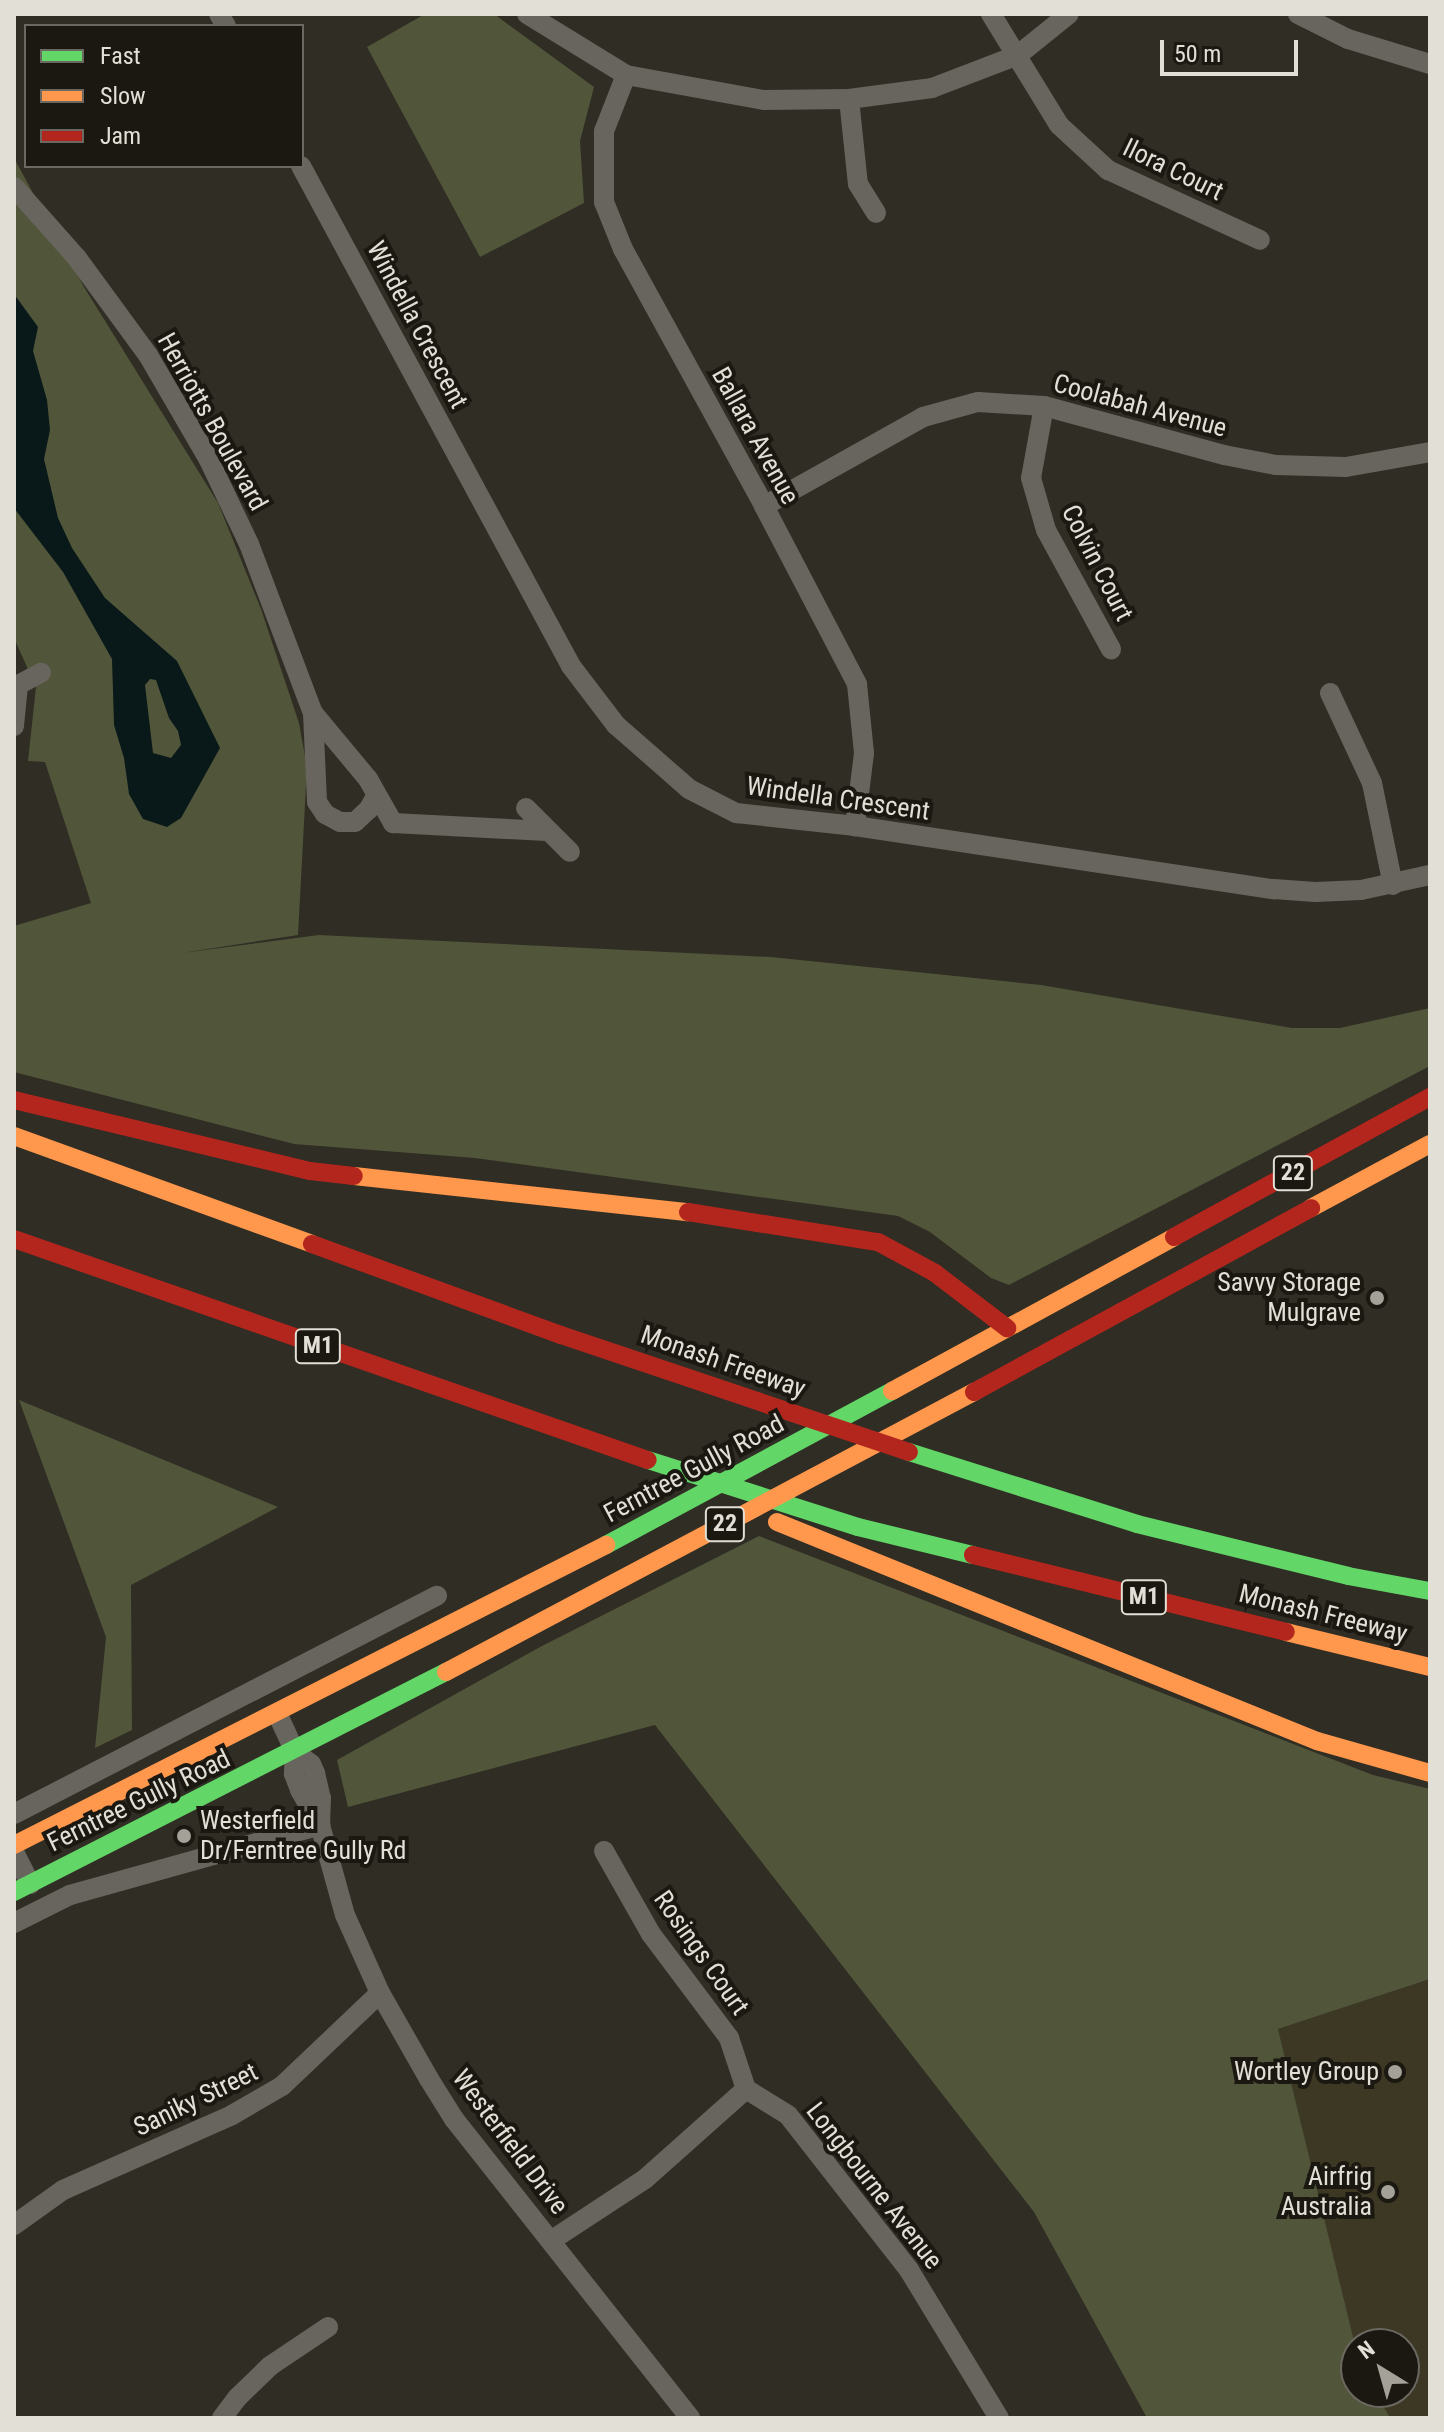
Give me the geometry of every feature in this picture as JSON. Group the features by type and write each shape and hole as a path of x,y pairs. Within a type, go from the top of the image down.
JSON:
{"main road":[{"name":"Ferntree Gully Road","path":"14,1845 648,1524 1430,1097"},
{"path":"14,1100 310,1171 697,1213 878,1242 898,1250 935,1273 1007,1328"},
{"name":"Monash Freeway","path":"14,1136 561,1335 939,1462 1137,1524 1348,1576 1430,1591"},
{"name":"Ferntree Gully Road","path":"22,1888 295,1752 925,1418 1430,1144"},
{"name":"Monash Freeway","path":"14,1239 623,1452 858,1527 1430,1667"},
{"path":"623,1452 830,1546 1340,1749 1430,1773"}],"street":[{"path":"527,14 626,75 764,100 849,99 932,88 1018,55 1069,14"},
{"name":"Ilora Court","path":"991,14 1059,125 1108,170 1260,240"},
{"path":"1298,14 1348,39 1430,62"},
{"name":"Ballara Avenue","path":"626,75 604,131 604,202 623,249 764,506 857,684 864,753 855,826"},
{"path":"849,99 858,184 876,213"},
{"name":"Windella Crescent","path":"302,168 571,666 616,725 689,789 736,813 855,826 1283,890 1315,892 1393,885 1430,875"},
{"name":"Herriotts Boulevard","path":"14,187 77,258 148,355 208,458 265,582 313,713 317,802 325,814 340,822 547,831"},
{"name":"Coolabah Avenue","path":"764,506 923,417 978,402 1044,406 1224,455 1276,465 1346,467 1430,452"},
{"name":"Colvin Court","path":"1044,406 1031,478 1046,530 1111,649"},
{"path":"14,726 18,685 41,673"},
{"path":"1330,693 1372,783 1393,885"},
{"name":"Herriotts Boulevard","path":"313,713 368,779 393,823"},
{"path":"355,822 369,809 376,796"},
{"path":"526,808 570,852"},
{"path":"14,1814 437,1596"},
{"name":"Westerfield Drive","path":"277,1713 295,1752 311,1764 315,1773 321,1798 320,1825 345,1915 380,1993 454,2119 690,2418"},
{"path":"165,1736 209,1748"},
{"name":"Ferntree Gully Road","path":"14,1923 70,1895 320,1825"},
{"name":"Rosings Court","path":"604,1851 651,1934 729,2038 746,2089"},
{"path":"14,1852 22,1888"},
{"name":"Saniky Street","path":"14,2225 63,2190 232,2115 282,2086 380,1993"},
{"path":"552,2240 645,2179 694,2139 746,2089"},
{"name":"Longbourne Avenue","path":"746,2089 788,2115 909,2270 999,2418"},
{"path":"222,2418 237,2398 270,2366 328,2327"}],"shaded area":[{"path":"14,294 38,327 33,351 47,400 50,430 44,459 58,518 72,548 105,598 177,661 220,748 181,818 167,827 143,819 129,794 124,758 114,725 112,659 63,572 14,508","holes":["150,679 156,680 181,745 171,758 153,753 145,685"]},
{"path":"1430,1979 1430,2418 1384,2418 1388,2416 1384,2408 1420,2408 1420,2328 1351,2328 1278,2029"}],"green space":[{"path":"425,14 494,14 594,87 580,141 584,203 480,257 367,47"},
{"path":"14,158 84,287 218,503 261,609 299,723 307,767 298,935 182,953 319,935 771,957 1041,985 1292,1028 1340,1028 1430,1008 1430,1066 1009,1285 991,1278 930,1232 898,1216 475,1158 294,1144 14,1072 14,926 91,903 45,762 28,761 36,687 14,638"},
{"path":"19,1400 278,1507 131,1585 132,1730 95,1748 106,1637"},
{"path":"759,1536 1373,1775 1430,1789 1430,1979 1278,2029 1351,2328 1340,2328 1340,2408 1384,2408 1389,2416 1147,2418 1034,2212 655,1725 348,1807 337,1760 540,1647"}],"traffic: fast":[{"path":"606,1545 892,1391"},
{"path":"909,1452 1137,1524 1348,1576 1430,1591"},
{"path":"648,1460 858,1527 973,1555"},
{"path":"14,1892 446,1672"}],"traffic: slow":[{"path":"14,1136 312,1244"},
{"path":"1311,1208 1430,1144"},
{"path":"354,1176 688,1212"},
{"path":"892,1391 1174,1237"},
{"path":"446,1672 974,1392"},
{"path":"777,1522 1317,1741 1430,1773"},
{"path":"14,1845 606,1545"},
{"path":"1286,1632 1430,1667"}],"traffic: jam":[{"path":"1174,1237 1430,1097"},
{"path":"14,1100 310,1171 354,1176"},
{"path":"974,1392 1311,1208"},
{"path":"688,1212 878,1242 935,1273 1007,1328"},
{"path":"14,1239 648,1460"},
{"path":"312,1244 561,1335 909,1452"},
{"path":"973,1555 1286,1632"}],"place":[{"name":"Savvy Storage Mulgrave","path":"1377,1298"},
{"name":"Westerfield Dr/Ferntree Gully Rd","path":"184,1836"},
{"name":"Wortley Group","path":"1395,2072"},
{"name":"Airfrig Australia","path":"1388,2192"}]}
